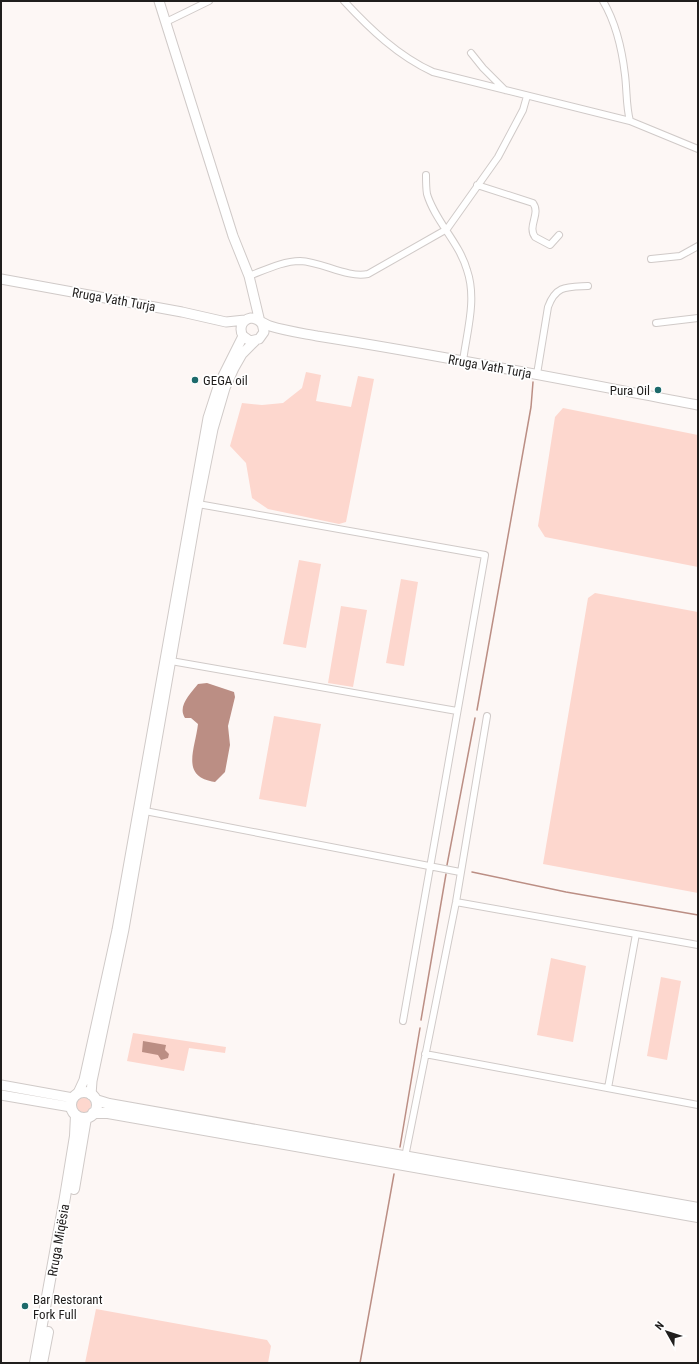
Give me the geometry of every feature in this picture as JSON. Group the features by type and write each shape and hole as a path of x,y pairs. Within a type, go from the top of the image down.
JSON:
{"main road":[{"path":"698,1208 109,1104 87,1092 74,1103 90,1116 108,1113 698,1217"},
{"name":"Rruga Miqësia","path":"42,1363 90,1116 96,1108 94,1097"},
{"name":"Rruga Miqësia","path":"35,1363 66,1197 75,1136 74,1103"}],"street":[{"path":"94,1097 93,1076 117,965 198,504 213,429 225,388 242,354 258,339 263,327 249,276 233,236 159,1"},
{"path":"166,22 209,1"},
{"path":"344,1 371,28 415,64 433,72 630,121 698,149"},
{"path":"603,1 612,16 617,32 625,74 627,111 630,121"},
{"path":"471,53 483,68 505,90"},
{"path":"249,276 296,262 310,262 358,274 368,274 447,229 498,157 512,134 523,110 527,96"},
{"path":"426,175 427,193 434,210 447,229 467,268 470,280 471,307 463,361"},
{"path":"477,185 534,203 536,211 532,228 535,237 550,245 559,236"},
{"path":"651,259 680,256 698,246"},
{"name":"Rruga Vath Turja","path":"1,279 182,312 226,322 254,318 282,330 537,374 698,404"},
{"path":"537,374 548,306 552,298 557,291 565,287 588,286"},
{"path":"74,1103 84,1080 117,930 208,418 219,384 242,334 241,328 247,320 256,300"},
{"path":"656,323 698,318"},
{"name":"Rruga Vath Turja","path":"226,322 250,341 282,330"},
{"path":"198,504 485,555 403,1022"},
{"path":"171,661 457,711"},
{"path":"405,1157 456,902 487,716"},
{"path":"144,811 460,872"},
{"path":"456,902 698,945"},
{"path":"608,1088 636,934"},
{"path":"425,1054 698,1105"},
{"path":"1,1085 74,1103"},
{"path":"1,1095 74,1103"}],"shaded area":[{"path":"306,372 321,375 316,401 351,407 358,376 374,379 346,522 339,524 268,509 252,498 246,463 230,446 242,403 262,405 283,403 302,388"},
{"path":"563,408 698,435 698,567 545,537 538,526 555,417"},
{"path":"299,560 321,564 306,648 283,644"},
{"path":"401,579 418,582 404,666 386,663"},
{"path":"595,593 698,612 698,893 543,864 588,598"},
{"path":"341,606 367,610 353,687 328,683"},
{"path":"207,683 234,692 235,697 228,726 230,745 225,772 215,782 204,779 197,774 193,768 193,752 198,724 191,718 185,718 183,713 184,704 192,691 198,684"},
{"path":"274,716 321,724 306,807 259,799"},
{"path":"551,958 586,966 573,1042 537,1035"},
{"path":"661,977 681,981 667,1060 647,1056"},
{"path":"133,1033 226,1047 225,1053 189,1048 184,1071 127,1061"},
{"path":"143,1041 166,1045 165,1050 169,1054 168,1058 161,1060 158,1055 142,1052"},
{"path":"83,1097 89,1099 91,1105 89,1111 83,1113 77,1111 75,1105 77,1099"},
{"path":"96,1309 267,1340 271,1346 268,1363 85,1363"}],"waterway":[{"path":"477,710 531,407 533,382"},
{"path":"447,865 475,718"},
{"path":"472,872 566,892 698,915"},
{"path":"421,1020 446,874"},
{"path":"400,1147 420,1028"},
{"path":"360,1363 394,1174"}],"place":[{"name":"GEGA oil","path":"195,380"},
{"name":"Pura Oil","path":"658,390"},
{"name":"Bar Restorant Fork Full","path":"25,1306"}]}
